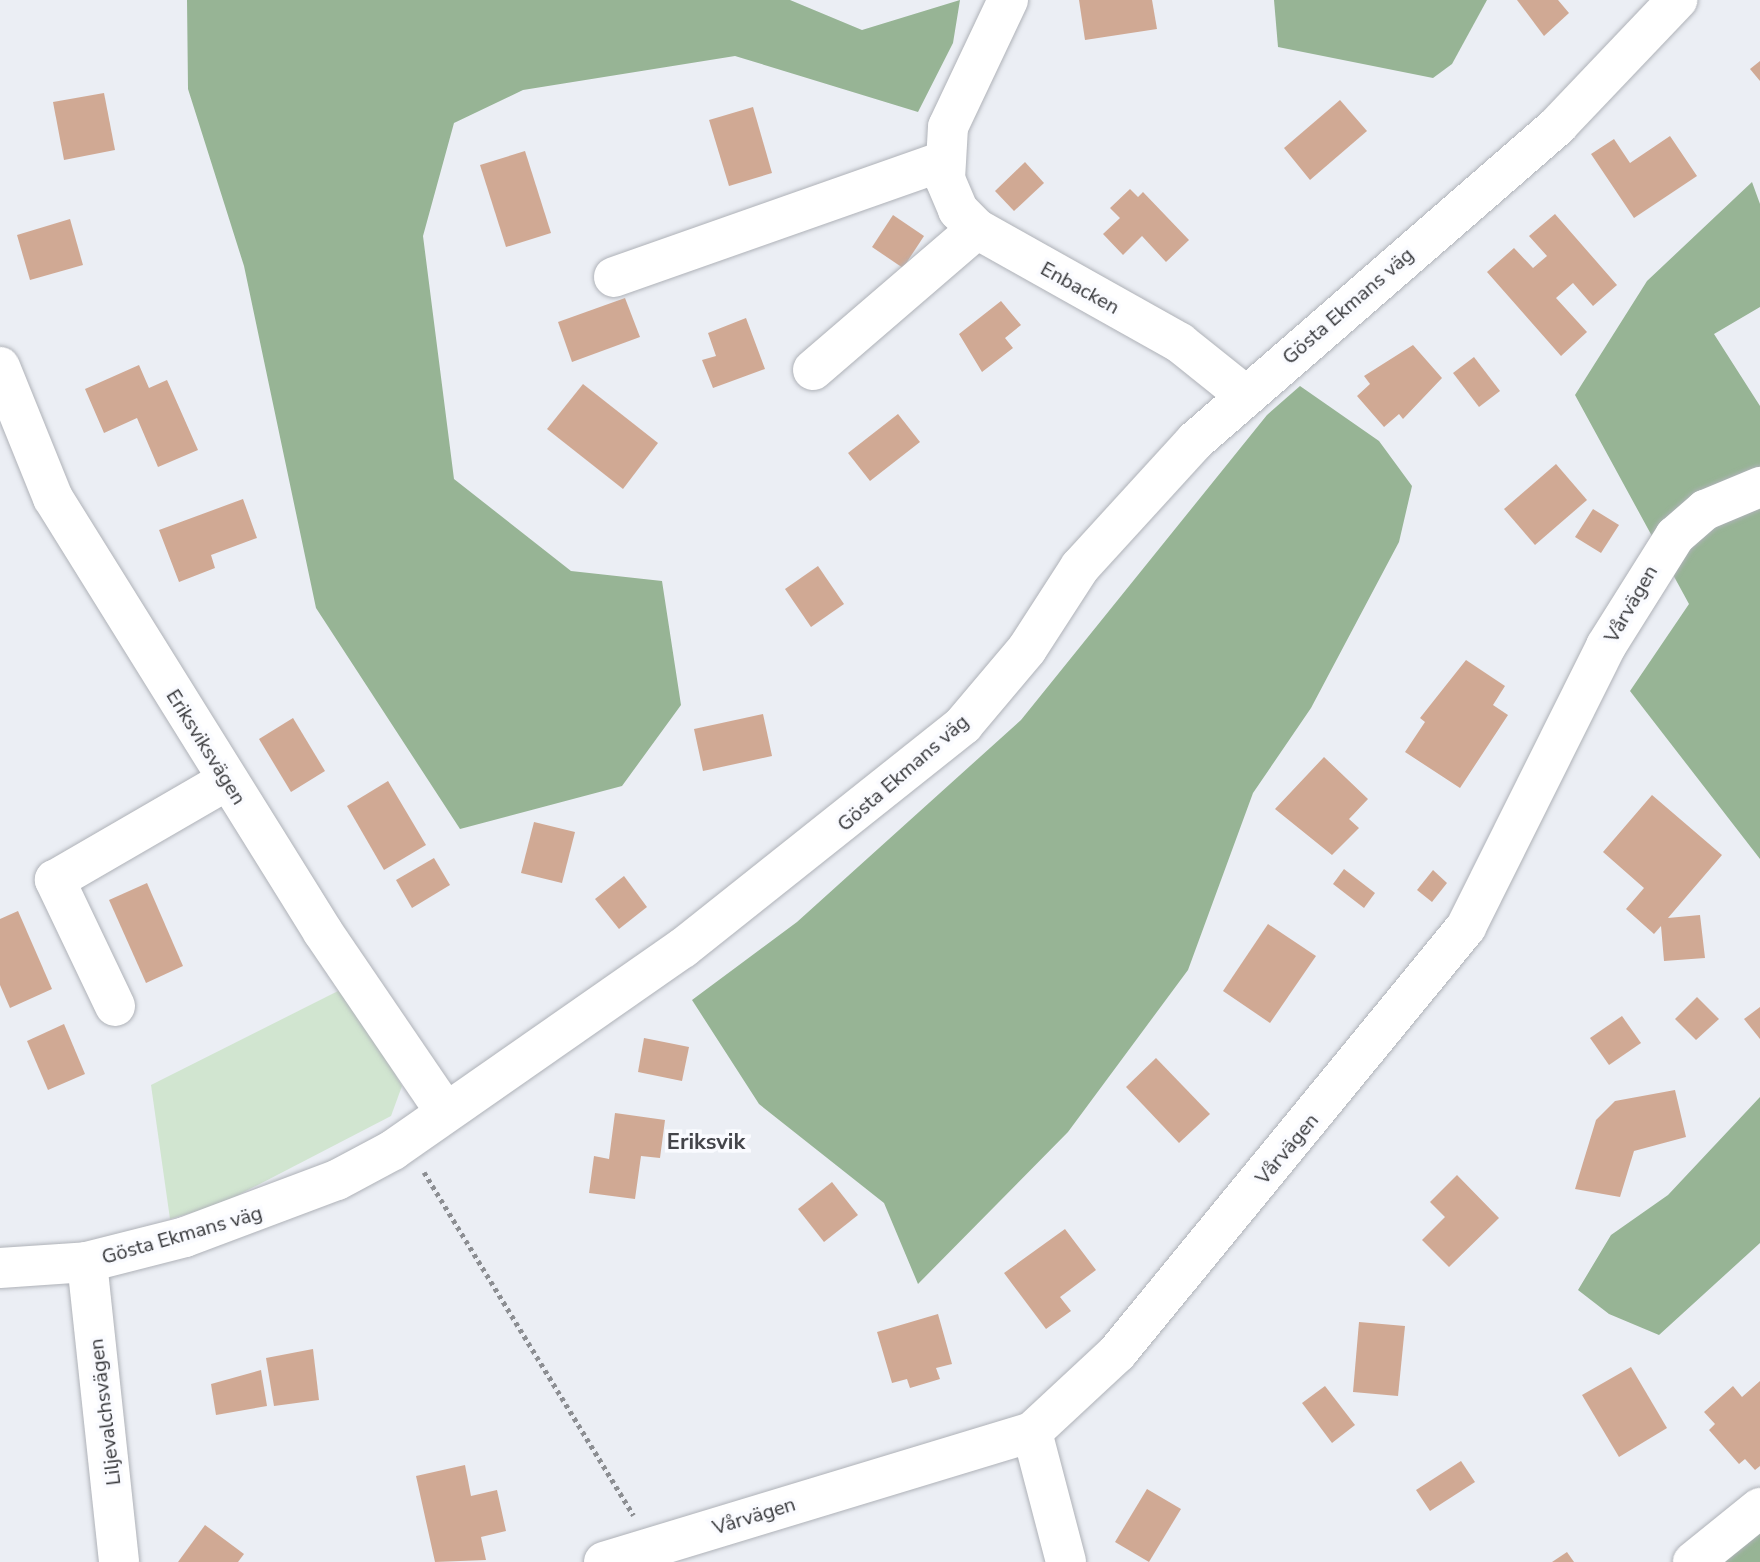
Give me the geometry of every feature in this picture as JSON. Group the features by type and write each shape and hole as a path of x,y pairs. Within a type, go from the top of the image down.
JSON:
{"street":[{"name":"Enbacken","path":"1008,0 948,127 944,161 958,210 977,229 1180,343 1245,395"},
{"name":"Gösta Ekmans väg","path":"0,1268 87,1262 269,1210 404,1140 683,948 963,725 1027,649 1080,567 1245,395 1558,125 1677,0"},
{"path":"614,277 944,161"},
{"path":"813,370 977,229"},
{"name":"Eriksviksvägen","path":"0,367 53,498 226,781 444,1110"},
{"name":"Vårvägen","path":"604,1562 1032,1432 1117,1353 1466,927 1606,646 1675,536 1705,510 1760,487"},
{"path":"115,1006 55,880 226,781"},
{"name":"Liljevalchsvägen","path":"87,1262 119,1562"},
{"path":"1032,1432 1066,1562"},
{"path":"1693,1562 1760,1508"}],"path":[{"path":"404,1140 653,1547"}],"green space":[{"path":"187,0 790,0 862,30 960,0 953,43 918,112 735,56 523,90 454,123 423,236 454,479 571,571 662,581 681,705 622,786 460,829 316,608 244,266 188,89"},
{"path":"1274,0 1487,0 1452,64 1433,78 1278,47"},
{"path":"1752,182 1760,204 1760,307 1714,334 1760,406 1760,859 1630,691 1689,604 1575,395 1647,281"},
{"path":"1300,386 1379,441 1412,486 1399,542 1311,708 1253,793 1188,970 1068,1132 918,1284 884,1203 759,1104 692,1000 797,922 1021,720 1267,415"},
{"path":"344,988 402,1086 391,1116 219,1205 170,1219 151,1085"},
{"path":"1760,1097 1760,1243 1659,1335 1609,1314 1578,1290 1611,1235 1668,1195"},
{"path":"1760,1523 1760,1562 1715,1562"}],"building":[{"path":"1079,0 1152,0 1157,29 1085,40"},
{"path":"1517,0 1558,0 1569,13 1544,36"},
{"path":"1760,61 1760,81 1750,69"},
{"path":"104,93 115,150 64,160 53,102"},
{"path":"1340,100 1367,131 1310,180 1284,148"},
{"path":"753,107 772,173 729,186 709,120"},
{"path":"1670,136 1697,176 1634,218 1591,154 1614,139 1630,163"},
{"path":"525,151 551,233 506,247 480,165"},
{"path":"1025,162 1044,183 1014,211 995,191"},
{"path":"1130,189 1138,197 1143,192 1189,240 1166,262 1142,236 1123,255 1103,234 1120,218 1110,208"},
{"path":"1555,214 1617,285 1593,306 1573,283 1556,298 1587,332 1561,356 1487,272 1514,248 1533,268 1547,256 1529,236"},
{"path":"893,215 924,236 903,268 872,247"},
{"path":"70,219 83,265 30,280 17,235"},
{"path":"625,298 640,337 572,362 558,322"},
{"path":"1001,301 1021,325 1005,338 1013,348 982,372 959,334"},
{"path":"746,318 765,369 713,388 702,360 716,356 708,333"},
{"path":"1413,345 1442,378 1403,419 1399,414 1384,427 1357,396 1370,384 1364,376"},
{"path":"1474,357 1500,391 1479,407 1453,373"},
{"path":"139,365 149,388 167,380 198,450 158,467 137,418 104,433 85,389"},
{"path":"583,384 658,443 623,489 547,429"},
{"path":"898,414 920,442 870,481 848,453"},
{"path":"1556,464 1587,500 1535,545 1504,509"},
{"path":"243,499 257,538 211,555 215,568 179,582 159,530"},
{"path":"1593,509 1619,525 1601,553 1575,537"},
{"path":"818,566 844,604 811,627 785,589"},
{"path":"1466,660 1505,686 1493,705 1508,715 1460,788 1405,752 1425,722 1420,718"},
{"path":"763,714 772,756 703,771 694,729"},
{"path":"293,718 325,771 291,792 259,739"},
{"path":"1324,757 1368,799 1349,819 1359,828 1332,855 1275,809"},
{"path":"388,781 426,845 384,870 347,806"},
{"path":"1652,795 1722,855 1668,918 1700,915 1705,958 1664,961 1661,926 1654,934 1626,909 1644,888 1603,852"},
{"path":"534,822 575,832 562,883 521,873"},
{"path":"434,858 450,885 412,908 396,880"},
{"path":"1344,869 1375,893 1364,908 1333,884"},
{"path":"1433,870 1447,883 1432,902 1417,890"},
{"path":"624,876 647,907 619,929 595,899"},
{"path":"147,883 183,966 146,983 109,900"},
{"path":"18,911 52,989 10,1008 0,985 0,919"},
{"path":"1268,924 1316,956 1270,1023 1223,991"},
{"path":"1697,997 1719,1019 1696,1040 1675,1019"},
{"path":"1760,1007 1760,1039 1744,1019"},
{"path":"1622,1016 1641,1043 1609,1065 1590,1038"},
{"path":"64,1024 85,1074 48,1090 27,1041"},
{"path":"644,1038 689,1047 682,1081 638,1072"},
{"path":"1156,1058 1210,1114 1179,1143 1126,1087"},
{"path":"1675,1090 1686,1137 1634,1151 1620,1197 1575,1189 1596,1120 1615,1101"},
{"path":"615,1113 665,1120 660,1158 641,1156 635,1199 589,1193 594,1156 609,1159"},
{"path":"1457,1175 1499,1218 1449,1267 1422,1240 1445,1217 1430,1202"},
{"path":"832,1182 858,1215 824,1242 798,1209"},
{"path":"1065,1229 1096,1270 1060,1297 1071,1311 1046,1329 1004,1273"},
{"path":"938,1314 952,1364 936,1368 940,1379 910,1388 907,1379 892,1383 877,1332"},
{"path":"1359,1322 1405,1326 1398,1396 1353,1392"},
{"path":"313,1349 319,1400 274,1406 266,1358"},
{"path":"1631,1367 1667,1428 1619,1457 1582,1395"},
{"path":"261,1370 267,1406 216,1415 211,1384"},
{"path":"1760,1381 1760,1466 1755,1470 1745,1459 1739,1464 1709,1430 1715,1424 1704,1412 1733,1386 1742,1397"},
{"path":"1325,1386 1355,1425 1332,1443 1302,1403"},
{"path":"1461,1461 1475,1482 1430,1511 1416,1490"},
{"path":"465,1465 471,1496 497,1490 506,1531 481,1537 486,1560 435,1562 416,1476"},
{"path":"1147,1489 1181,1509 1149,1562 1115,1542"},
{"path":"205,1525 244,1554 238,1562 178,1562"},
{"path":"1567,1552 1574,1562 1552,1562"}],"district":[{"name":"Eriksvik","path":"706,1143"}]}
